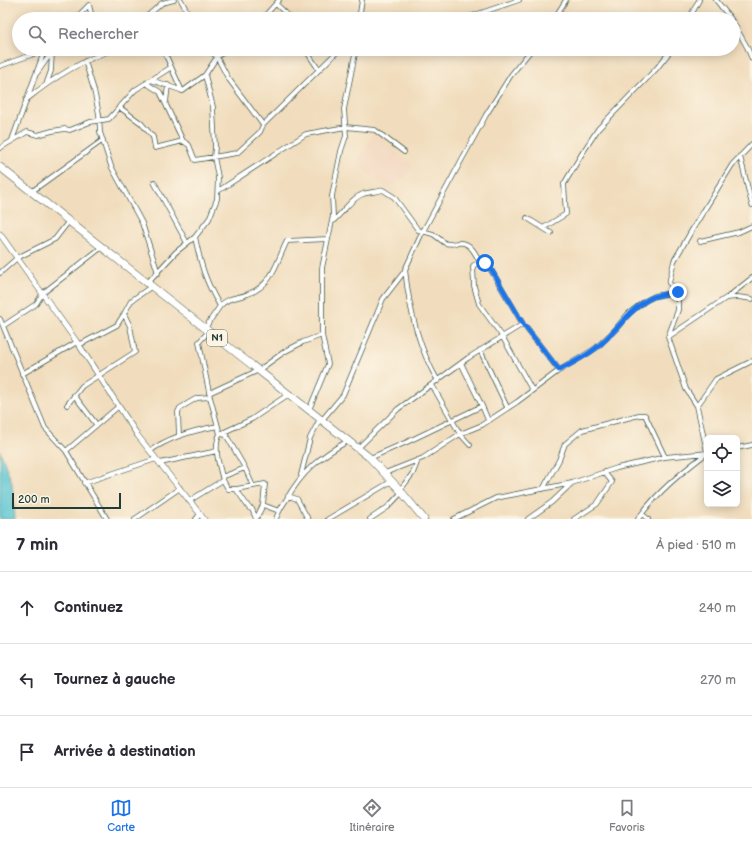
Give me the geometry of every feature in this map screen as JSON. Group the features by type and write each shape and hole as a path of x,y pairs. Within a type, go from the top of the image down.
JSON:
{"main road":[{"name":"N1","path":"0,167 358,448 392,480 424,519"}],"street":[{"path":"151,12 162,3 174,0"},
{"path":"181,0 187,12"},
{"path":"360,12 362,0"},
{"path":"483,12 518,0"},
{"path":"558,12 566,0"},
{"path":"693,12 699,0"},
{"path":"716,0 725,12"},
{"path":"268,12 277,2 286,12"},
{"path":"82,12 89,5 91,12"},
{"path":"740,34 752,59"},
{"path":"0,66 28,56"},
{"path":"12,140 41,56"},
{"path":"35,75 46,63 50,56"},
{"path":"47,82 51,72 52,56"},
{"path":"26,100 47,82 96,56"},
{"path":"166,56 182,91"},
{"path":"309,56 318,70"},
{"path":"146,83 160,92 183,141 189,145 195,160 236,153 260,132 263,125 333,56"},
{"path":"309,410 328,364 322,335 322,268 333,216 332,196 341,151 346,136 344,109 355,56"},
{"path":"301,476 310,438 321,419 342,395 361,355 383,299 396,284 405,269 422,231 486,115 511,75 526,56"},
{"path":"543,228 566,214 564,184 598,129 657,68 666,56"},
{"path":"182,91 205,75 218,57 228,78 263,125"},
{"path":"85,62 94,90 102,140 111,166 142,223 158,273"},
{"path":"0,148 27,132 38,135 65,129 70,130 90,122 99,122 109,119 135,90 170,68"},
{"path":"22,374 118,324 131,301 150,285 176,252 194,237 209,219 218,192 218,177 214,157 213,107 205,75"},
{"path":"151,80 182,91"},
{"path":"165,104 168,85"},
{"path":"119,108 141,123 153,137 155,148 183,141"},
{"path":"218,192 306,134 346,127 375,130 404,152"},
{"path":"32,192 102,140"},
{"path":"704,439 697,406 686,390 668,337 678,310 678,292 669,283 674,261 732,165 752,144"},
{"path":"740,156 752,205"},
{"path":"154,182 187,243"},
{"path":"332,222 342,215 352,201 363,194 383,190 394,197 418,230 433,234 446,243 460,242 468,244 476,254 480,263"},
{"path":"527,218 551,233"},
{"path":"0,273 17,258 55,239 69,221"},
{"path":"700,241 739,232 752,226"},
{"path":"0,234 99,374 138,436 202,517 196,519"},
{"path":"194,237 202,272 220,306"},
{"path":"220,434 199,342 220,306 228,298 248,294 264,285 273,274 287,241 328,239"},
{"path":"3,326 36,304 42,293 102,248"},
{"path":"532,390 502,336 477,300 474,264 488,264 523,324 559,370"},
{"path":"405,269 410,305 421,347 438,381"},
{"path":"668,337 725,299 752,278"},
{"path":"385,473 418,460 460,434 482,425 559,370 596,348 615,330 628,314 645,301 655,296 678,292"},
{"path":"725,299 738,297 752,299"},
{"path":"67,405 82,386 134,352 130,326 124,314"},
{"path":"0,319 45,428 66,451 107,519"},
{"path":"358,448 398,409 480,350 523,324"},
{"path":"179,436 178,412 180,408 197,398 210,395 259,370 284,352 322,335"},
{"path":"480,350 507,407"},
{"path":"697,406 716,379 752,361"},
{"path":"461,364 488,420"},
{"path":"432,385 460,434 470,445"},
{"path":"256,519 263,505 265,484 228,489 222,478 217,451 217,439 220,434 252,419 289,394"},
{"path":"74,395 96,424"},
{"path":"66,451 119,406"},
{"path":"370,458 482,406"},
{"path":"543,489 559,460 565,444 570,439 582,430 639,414 645,415 665,457"},
{"path":"150,451 158,445 179,436 190,434 198,429 218,426"},
{"path":"220,434 226,435 245,468 253,486"},
{"path":"276,519 279,511 301,476 322,457 348,441"},
{"path":"740,447 752,445"},
{"path":"84,482 158,461 217,451"},
{"path":"454,519 496,498 572,483 604,472 665,457 704,453"},
{"path":"638,519 649,503 677,476 704,455"},
{"path":"370,519 388,507 413,473 418,460"},
{"path":"189,501 222,478 245,468"},
{"path":"574,519 597,504 612,482 604,472"},
{"path":"328,519 392,480"},
{"path":"528,519 552,502 572,483"},
{"path":"135,519 156,507 156,503 180,488"},
{"path":"236,489 248,508 252,509 256,519"},
{"path":"288,496 297,499 308,519"},
{"path":"263,505 279,511"},
{"path":"642,514 648,519"}],"shaded area":[{"path":"375,133 412,165 407,176 388,188 355,163"}],"water":[{"path":"0,451 12,483 15,519 0,519"}],"route":[{"path":"485,263 488,264 523,324 559,370 575,362 596,348 615,330 628,314 645,301 655,296 678,292"}]}
